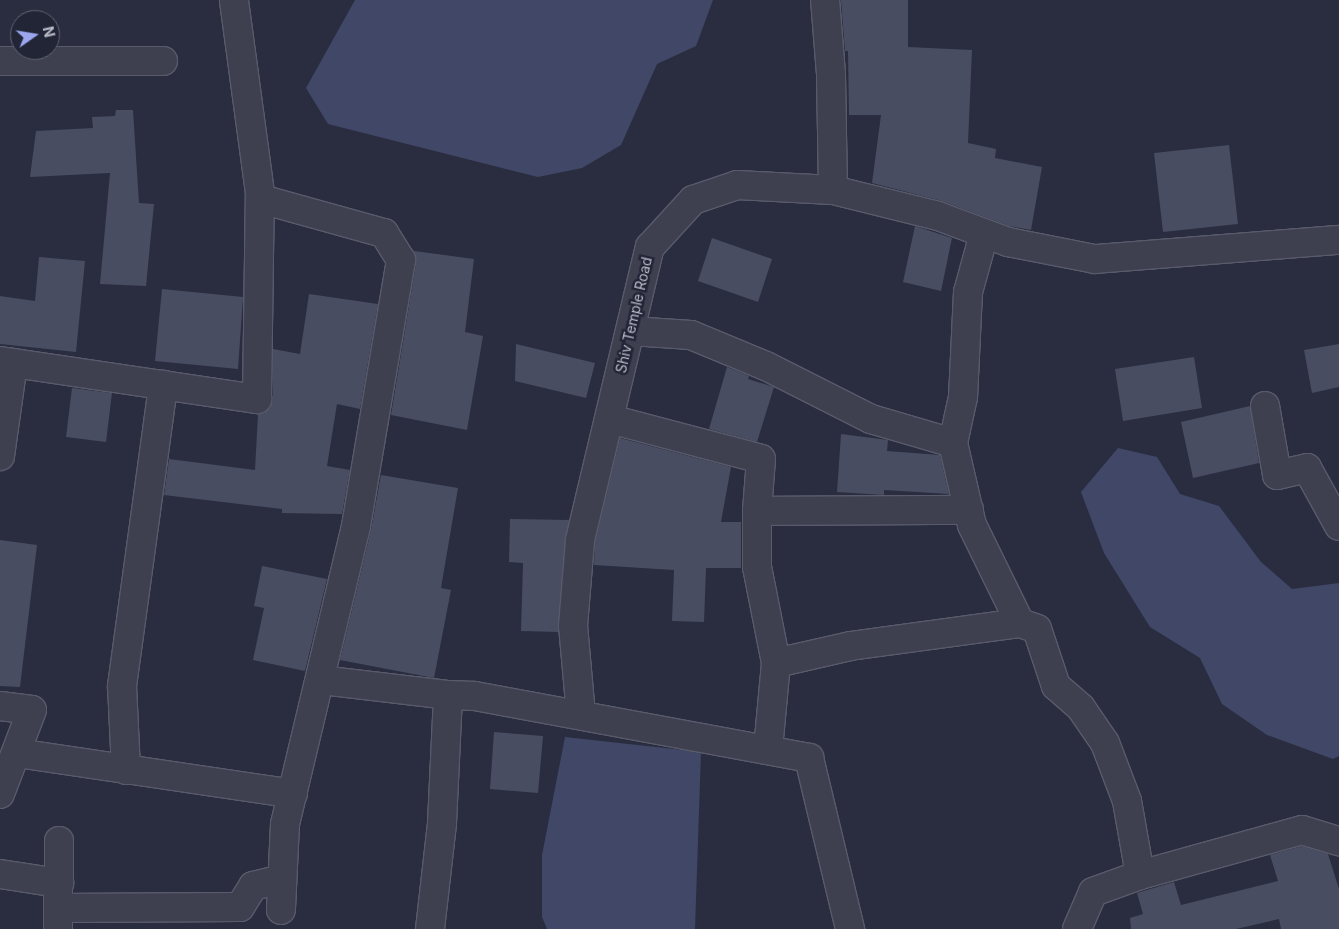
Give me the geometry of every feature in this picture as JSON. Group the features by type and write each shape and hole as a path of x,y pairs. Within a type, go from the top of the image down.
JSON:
{"street":[{"path":"0,456 7,362 257,399 261,199 234,0"},
{"path":"825,0 831,74 832,190"},
{"path":"0,61 162,61"},
{"name":"Shiv Temple Road","path":"581,715 573,626 580,540 650,247 693,200 737,185 832,190 938,216 1008,242 1095,259 1339,240"},
{"path":"261,199 384,233 401,260 356,526 321,680 285,824 281,910"},
{"path":"984,234 968,292 963,397 953,443 972,525 1020,623"},
{"path":"631,331 691,335 766,366 871,419 953,443"},
{"path":"126,770 122,686 163,385"},
{"path":"1265,406 1278,475 1307,468 1339,526"},
{"path":"610,418 762,459 757,511 757,567 776,663 768,750"},
{"path":"757,511 968,510"},
{"path":"776,663 850,646 1020,623 1037,629 1056,686 1081,708 1105,742 1127,802 1140,875"},
{"path":"321,680 448,695 475,696 809,758 850,929"},
{"path":"430,929 442,823 448,695"},
{"path":"0,706 32,710 0,794"},
{"path":"17,752 293,794"},
{"path":"1077,929 1093,892 1140,875 1302,830 1339,841"},
{"path":"58,907 59,841"},
{"path":"0,874 58,907 240,907 253,886 282,879"}],"water":[{"path":"355,0 713,0 696,46 657,64 621,145 582,168 538,177 328,124 306,88"},
{"path":"1118,448 1157,457 1180,494 1219,506 1261,562 1292,589 1339,583 1339,756 1333,759 1267,735 1222,704 1200,658 1150,627 1104,553 1081,492"},
{"path":"565,737 701,752 695,929 547,929 542,917 542,855"}],"building":[{"path":"841,0 908,0 908,47 972,50 968,143 996,149 995,158 1042,167 1031,230 1009,226 942,201 872,183 881,115 849,115 848,51 845,51"},
{"path":"116,110 133,110 139,203 154,204 146,286 100,284 110,173 30,177 36,131 93,128 92,117 115,116"},
{"path":"1229,145 1238,224 1163,232 1154,153"},
{"path":"915,226 952,238 941,291 903,282"},
{"path":"712,238 772,259 758,302 698,281"},
{"path":"414,251 474,259 465,332 483,336 467,430 391,415 416,263"},
{"path":"39,257 85,261 76,352 0,344 0,296 35,301"},
{"path":"162,289 243,297 238,369 155,361"},
{"path":"309,294 378,304 360,409 337,404 327,466 350,470 342,514 282,513 282,509 164,495 169,459 255,470 258,414 270,408 273,399 273,349 300,354"},
{"path":"516,344 595,363 586,398 515,381"},
{"path":"1339,344 1339,387 1312,393 1304,350"},
{"path":"1194,357 1202,408 1123,421 1115,369"},
{"path":"727,367 749,376 748,379 774,387 757,442 709,429"},
{"path":"72,388 112,393 106,442 66,437"},
{"path":"1250,406 1259,463 1193,478 1181,422"},
{"path":"841,434 888,440 887,451 940,455 949,494 884,490 884,495 837,492"},
{"path":"620,438 731,467 721,522 741,522 741,568 706,568 704,622 672,621 674,570 594,565 595,542"},
{"path":"381,475 458,488 441,588 451,590 434,678 340,660 371,530"},
{"path":"510,519 569,520 558,632 521,631 523,563 509,562"},
{"path":"0,540 37,545 20,687 0,686"},
{"path":"262,566 327,579 305,671 253,660 264,608 254,606"},
{"path":"494,732 543,736 538,793 490,789"},
{"path":"1302,846 1328,854 1339,889 1339,929 1281,929 1279,919 1236,929 1131,929 1130,918 1143,914 1137,893 1174,882 1181,905 1278,881 1270,855"}]}
